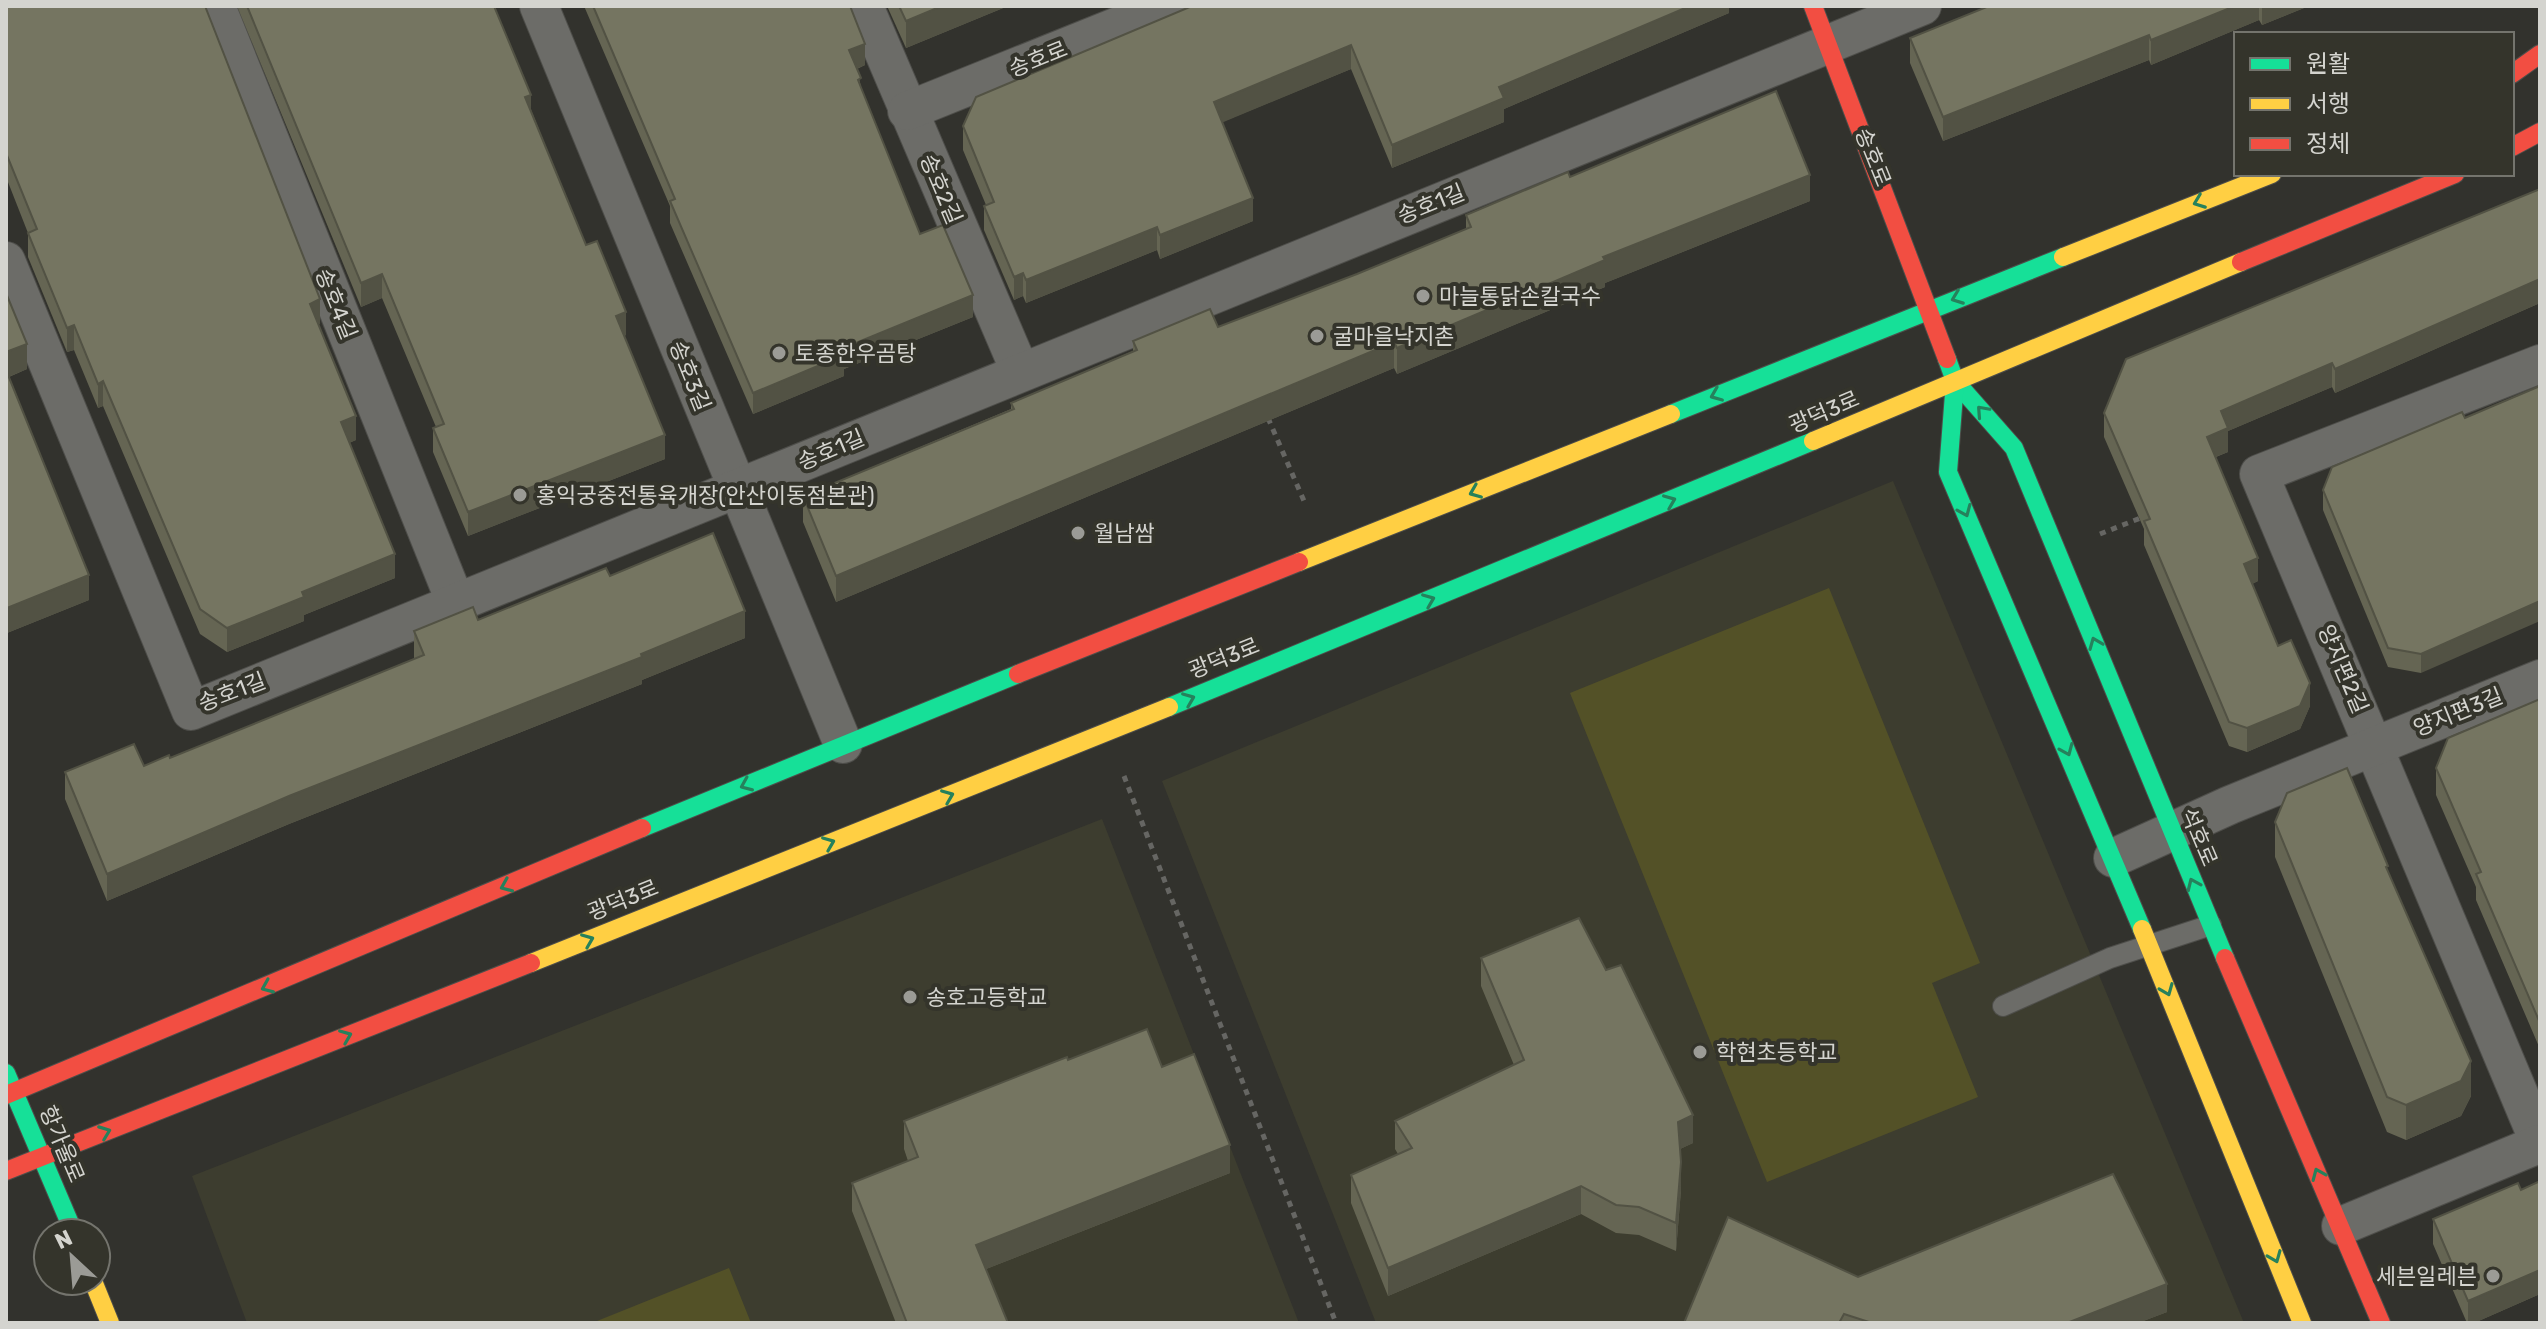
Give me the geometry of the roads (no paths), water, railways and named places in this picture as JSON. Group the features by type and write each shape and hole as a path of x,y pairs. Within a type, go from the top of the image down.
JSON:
{"main road":[{"name":"송호로","path":"1813,6 1929,309"},
{"path":"2514,73 2540,54"},
{"path":"2514,146 2540,132"},
{"path":"10,1094 843,744 2267,176"},
{"name":"광덕3로","path":"6,1171 1104,733 1839,433 1955,381 2450,176"},
{"name":"석호로","path":"1929,309 1955,381 2014,448 2171,833 2381,1323"},
{"name":"석호로","path":"1955,381 1948,472 2113,858 2302,1323"},
{"name":"항가울로","path":"6,1073 10,1094 43,1157 67,1217"},
{"path":"99,1297 110,1323"}],"street":[{"name":"송호4길","path":"216,6 455,601"},
{"name":"송호3길","path":"539,6 843,744"},
{"name":"송호2길","path":"864,6 1020,371"},
{"name":"송호로","path":"907,111 1168,6"},
{"name":"송호1길","path":"6,261 191,711 1922,6"},
{"name":"양지편2길","path":"2539,1144 2375,745 2259,474 2540,364"},
{"name":"양지편3길","path":"2113,858 2375,745 2540,679"},
{"path":"2341,1226 2539,1144"}],"lane":[{"path":"2003,1006 2110,958 2211,925"}],"place":[{"name":"마늘통닭손칼국수","path":"1423,296"},
{"name":"굴마을낙지촌","path":"1317,336"},
{"name":"토종한우곰탕","path":"779,353"},
{"name":"홍익궁중전통육개장(안산이동점본관)","path":"520,495"},
{"name":"월남쌈","path":"1078,533"},
{"name":"송호고등학교","path":"910,997"},
{"name":"학현초등학교","path":"1700,1052"},
{"name":"세븐일레븐","path":"2493,1276"}]}
